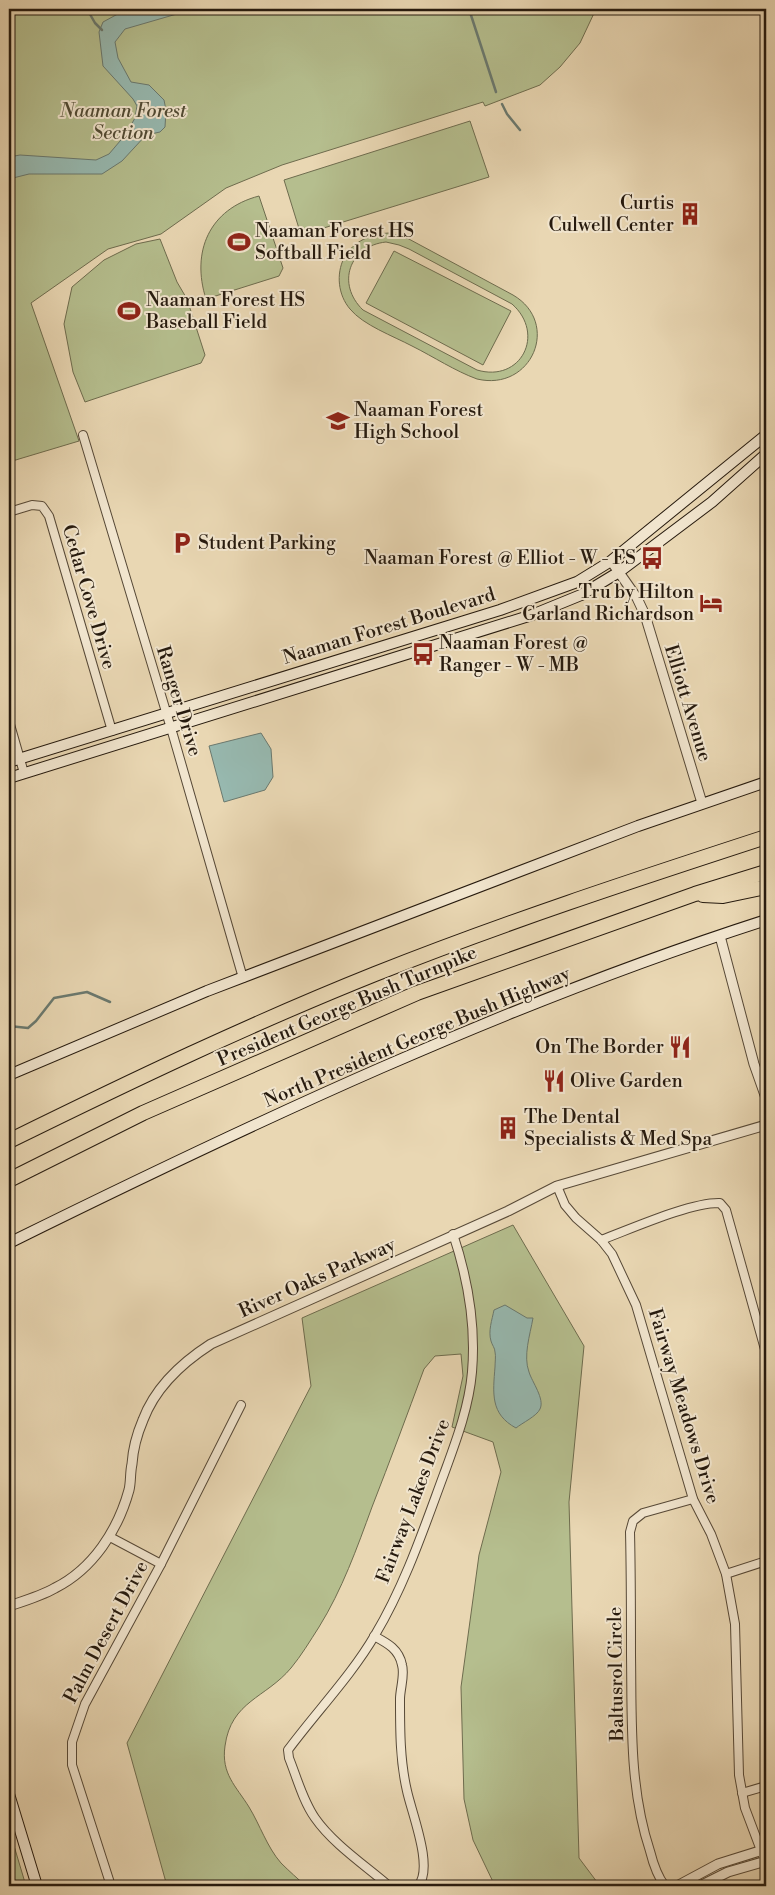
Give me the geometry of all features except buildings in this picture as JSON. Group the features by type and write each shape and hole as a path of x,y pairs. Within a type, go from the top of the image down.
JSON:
{"highway":[{"path":"739,846 766,830"},
{"name":"President George Bush Turnpike","path":"9,1141 188,1054 356,982 544,910 766,837"},
{"name":"President George Bush Turnpike","path":"9,1180 143,1113 417,993 695,894 766,872"},
{"path":"695,894 723,896 766,887"}],"main road":[{"name":"Naaman Forest Boulevard","path":"9,762 498,611 577,582 611,561 766,435"},
{"name":"Naaman Forest Boulevard","path":"9,778 560,604 581,595 620,572 712,502 766,454"},
{"path":"712,502 718,474"},
{"path":"498,611 501,624"},
{"path":"9,1075 207,991 418,909 702,803 766,782"},
{"name":"North President George Bush Highway","path":"9,1243 112,1192 361,1076 590,983 766,920"},
{"path":"9,1794 37,1886"}],"street":[{"name":"Ranger Drive","path":"83,434 243,978"},
{"name":"Cedar Cove Drive","path":"9,512 32,505 42,506 48,516 112,731"},
{"name":"Elliott Avenue","path":"611,561 637,598 645,615 702,803"},
{"path":"9,721 24,773"},
{"path":"720,936 754,1064 766,1098"},
{"name":"River Oaks Parkway","path":"9,1606 29,1600 56,1588 95,1557 110,1536 122,1513 130,1488 137,1436 143,1418 163,1387 193,1356 219,1340 508,1211 557,1186 766,1125"},
{"name":"Fairway Meadows Drive","path":"557,1186 571,1212 601,1240 612,1254 636,1305 692,1499 712,1534 726,1574 735,1624 738,1759 742,1793 745,1808 764,1849 766,1861"},
{"path":"601,1240 676,1212 711,1203 720,1203 726,1210 766,1353"},
{"name":"Fairway Lakes Drive","path":"389,1886 338,1842 316,1820 288,1758 288,1750 338,1687 374,1636 392,1603 428,1517 466,1406 472,1373 474,1337 466,1276 453,1234"},
{"name":"Palm Desert Drive","path":"110,1886 72,1765 72,1742 85,1704 161,1564 241,1405"},
{"name":"Baltusrol Circle","path":"665,1886 655,1866 645,1838 635,1783 632,1711 630,1532 633,1521 643,1513 692,1499"},
{"path":"110,1536 161,1564"},
{"path":"726,1574 766,1561"},
{"path":"374,1636 395,1649 403,1667 400,1698 402,1762 406,1789 423,1854 425,1870 423,1881 418,1886"},
{"path":"742,1793 766,1786"},
{"path":"677,1886 718,1864 764,1849"},
{"path":"700,1886 728,1872 766,1861"}],"green space":[{"name":"Naaman Forest Section","path":"9,9 596,9 580,43 560,67 540,85 485,106 483,102 282,165 226,188 161,234 108,249 31,303 79,441 9,462"},
{"path":"470,121 489,177 301,235 284,180"},
{"name":"Naaman Forest HS Softball Field","path":"259,196 283,268 279,276 206,299 201,265 203,249 208,235 216,222 228,211 242,202"},
{"path":"389,233 407,238 513,295 527,307 535,322 537,337 534,352 525,366 513,375 496,380 477,379 379,330 356,315 346,303 341,291 339,277 341,264 348,252 357,243 369,237","holes":["386,242 399,245 512,304 522,316 527,329 524,353 516,363 506,369 493,372 477,370 363,310 355,300 350,289 349,278 355,258 373,245"]},
{"name":"Naaman Forest HS Baseball Field","path":"160,239 177,282 187,299 205,355 201,363 85,402 73,372 64,324 72,287 104,260 136,244"},
{"path":"394,251 511,311 483,365 366,303"},
{"path":"513,1225 584,1346 569,1502 579,1858 600,1886 495,1886 473,1840 464,1799 461,1687 479,1555 501,1472 493,1442 452,1427 463,1376 461,1354 435,1356 424,1369 355,1553 327,1613 291,1668 271,1687 242,1709 234,1719 229,1731 224,1756 227,1772 249,1807 276,1857 306,1886 167,1886 127,1743 311,1386 302,1318"},
{"path":"9,1829 26,1886 9,1886"}],"water":[{"path":"127,9 194,9 125,29 115,42 118,58 131,82 149,85 164,100 166,110 165,127 160,132 146,135 122,161 102,174 29,174 9,179 9,157 20,155 96,160 109,154 126,134 135,118 137,106 103,66 99,32 103,22"},
{"path":"261,733 271,749 273,777 265,790 224,802 209,746"},
{"path":"505,1305 527,1318 533,1318 528,1345 527,1366 541,1400 538,1412 516,1428 501,1416 497,1409 494,1394 495,1349 491,1342 490,1329 494,1310"}],"waterway":[{"path":"87,9 95,23 102,30"},
{"path":"469,9 496,92"},
{"path":"502,104 507,114 520,130"},
{"path":"9,1026 28,1028 54,998 87,992 110,1002"}],"place":[{"name":"Curtis Culwell Center","path":"690,214"},
{"name":"Naaman Forest HS Softball Field","path":"239,242"},
{"name":"Naaman Forest HS Baseball Field","path":"129,311"},
{"name":"Naaman Forest High School","path":"338,421"},
{"name":"Student Parking","path":"182,543"},
{"name":"Naaman Forest @ Elliot - W - FS","path":"652,558"},
{"name":"Tru by Hilton Garland Richardson","path":"711,603"},
{"name":"Naaman Forest @ Ranger - W - MB","path":"423,654"},
{"name":"On The Border","path":"680,1047"},
{"name":"Olive Garden","path":"554,1081"},
{"name":"The Dental Specialists & Med Spa","path":"508,1128"}]}
